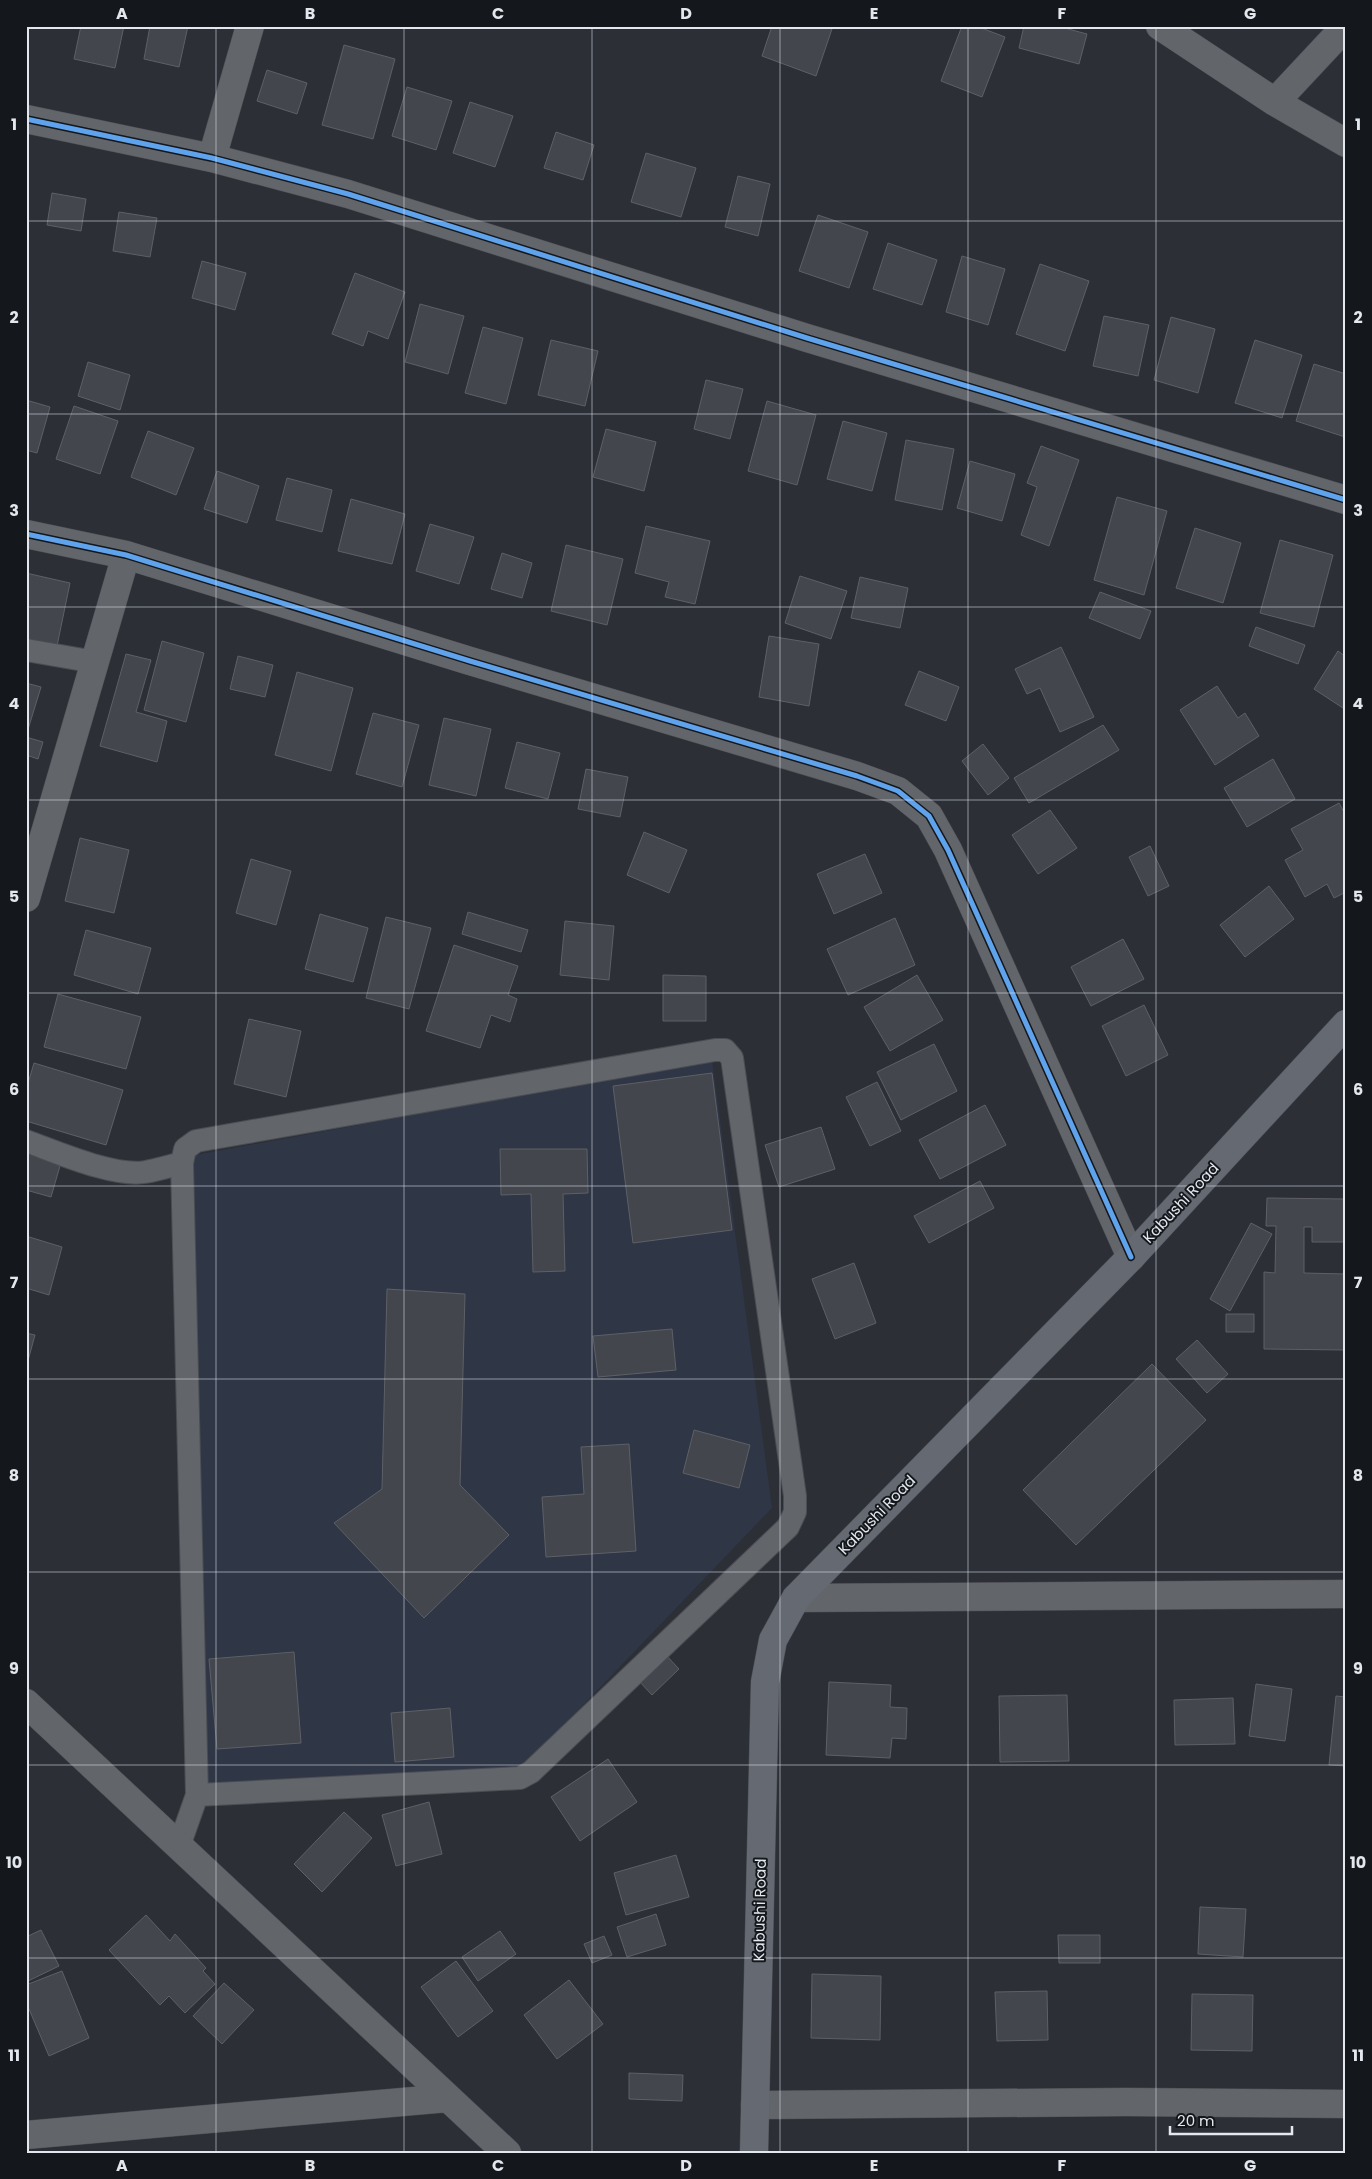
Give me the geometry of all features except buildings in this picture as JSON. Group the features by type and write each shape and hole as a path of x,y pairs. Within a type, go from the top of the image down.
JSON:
{"main road":[{"name":"Kabushi Road","path":"754,2153 765,1682 773,1640 796,1598 1131,1257 1346,1024"}],"street":[{"path":"212,158 250,26"},
{"path":"1160,26 1276,102 1346,144"},
{"path":"1276,102 1346,26"},
{"path":"26,119 212,158 348,194 807,338 1346,500"},
{"path":"26,534 126,555 460,658 857,776 898,791 929,816 948,850 1131,1257"},
{"path":"29,881 126,555"},
{"path":"796,1598 1346,1594"},
{"path":"28,1706 507,2153"},
{"path":"26,2134 448,2098"},
{"path":"755,2105 1126,2102 1346,2104"}],"lane":[{"path":"26,650 95,662"},
{"path":"179,1846 198,1795 182,1162 185,1149 196,1140 715,1050 725,1050 732,1058 795,1512 788,1527 531,1772 520,1778 198,1795"},
{"path":"26,1141 92,1164 120,1171 143,1172 182,1162"}],"shaded area":[{"path":"712,1060 772,1508 521,1770 204,1789 190,1156"}],"cycle path":[{"path":"26,119 212,158 348,194 807,338 1346,500"},
{"path":"26,534 126,555 470,661 857,776 898,791 929,816 948,850 1131,1257"}]}
